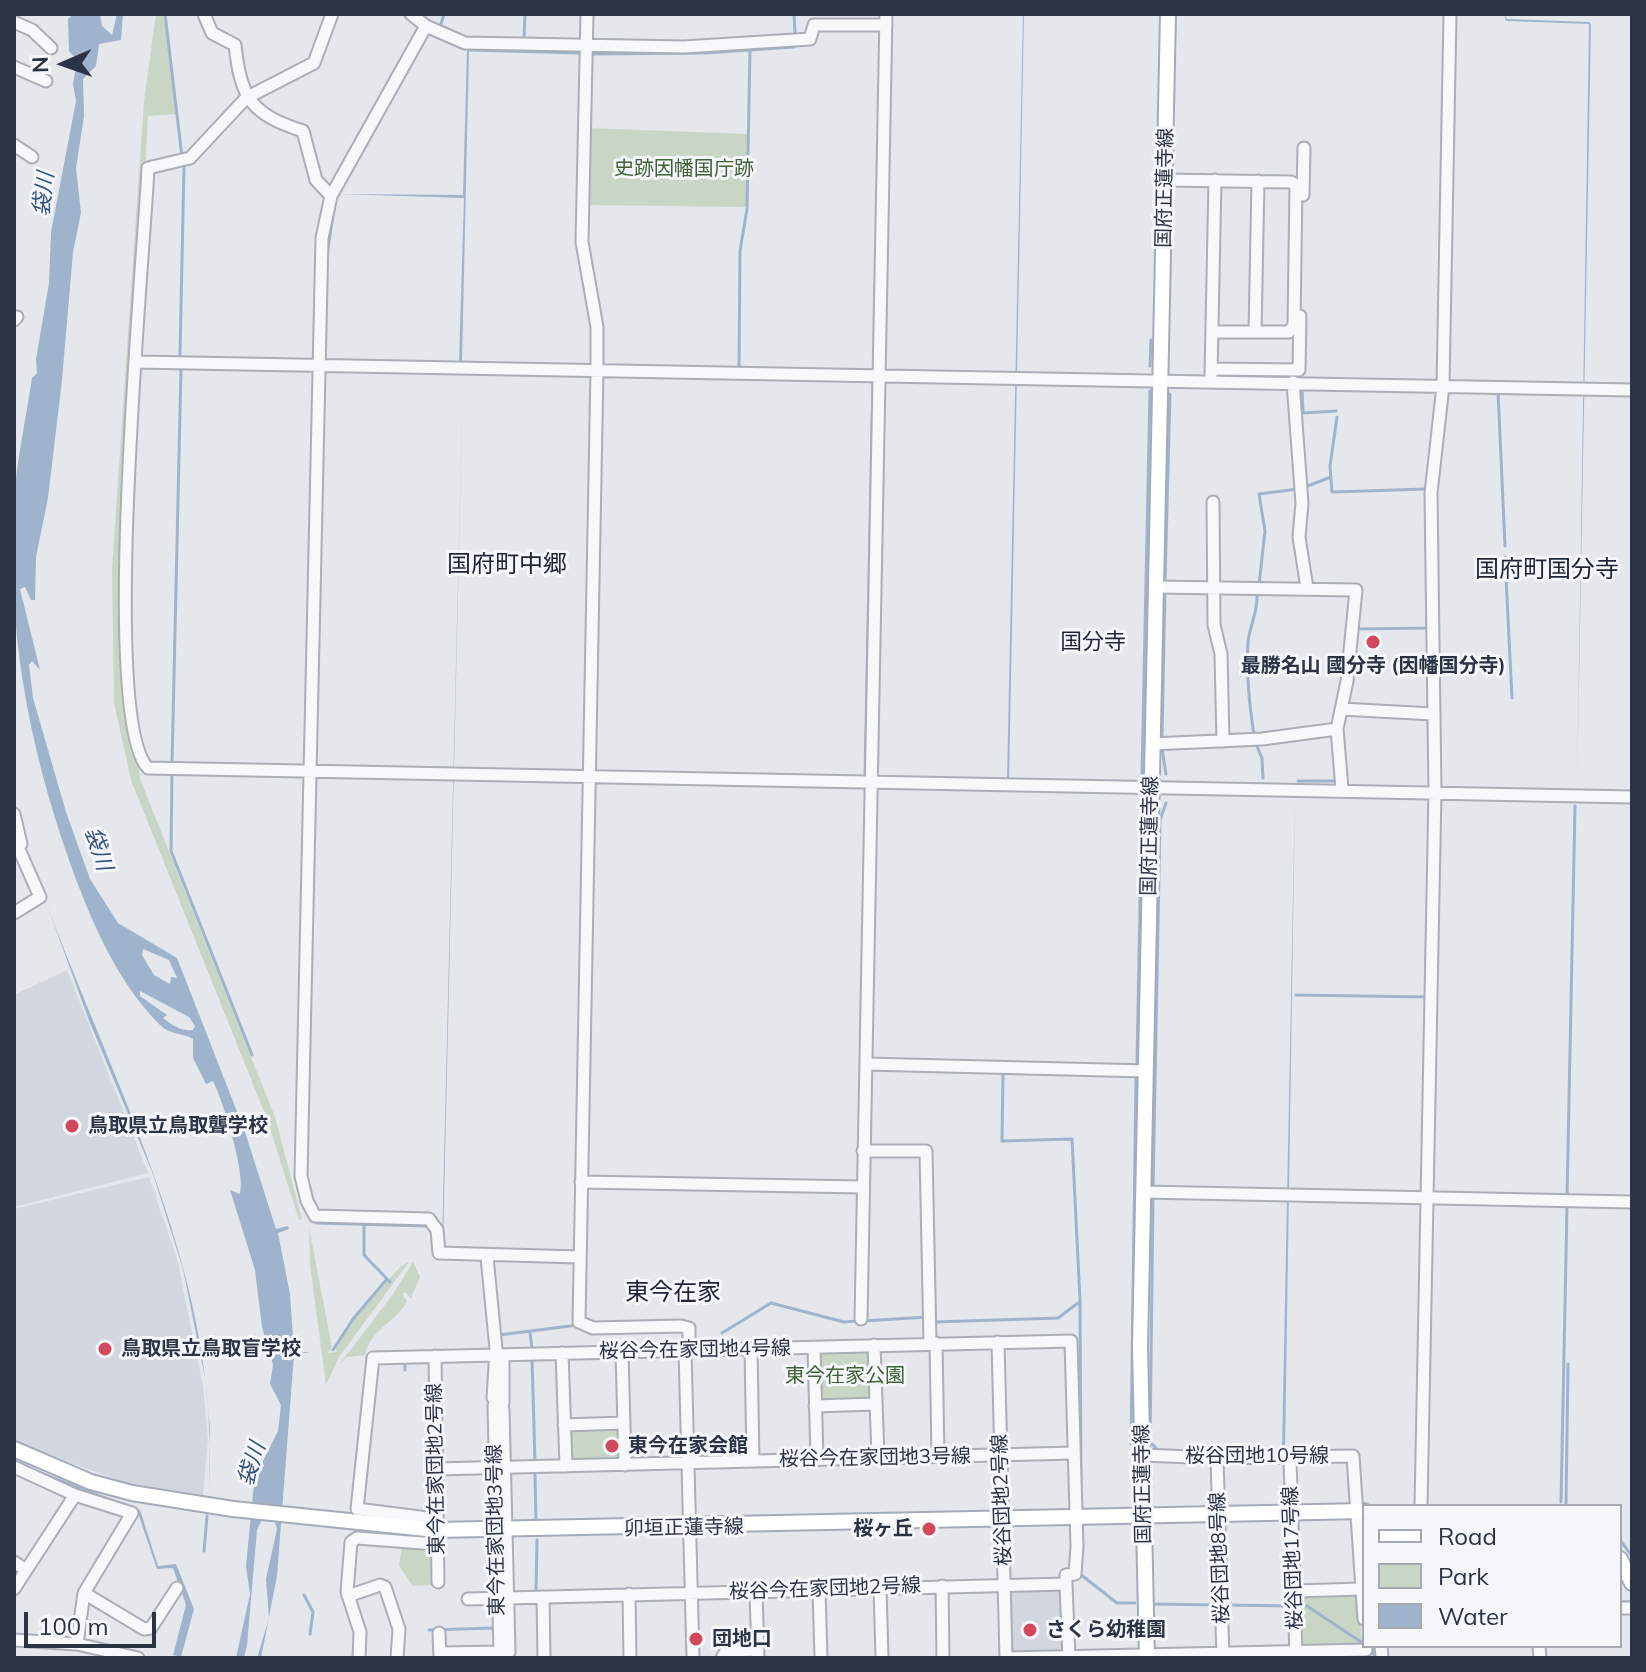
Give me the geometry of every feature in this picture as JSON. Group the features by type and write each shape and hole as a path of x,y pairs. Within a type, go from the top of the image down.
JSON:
{"main road":[{"name":"国府正蓮寺線","path":"1147,1656 1142,1455 1143,1192 1168,14"},
{"name":"卯垣正蓮寺線","path":"14,1449 91,1482 125,1492 233,1509 436,1531 689,1528 1360,1511"},
{"path":"1622,1563 1632,1583"}],"street":[{"path":"204,14 212,33 235,45 236,67 246,98 270,121 303,131 316,180 331,196"},
{"path":"332,14 314,63 246,98 190,158 148,168 128,497 125,669 142,762 156,770 1342,789 1632,797"},
{"path":"411,14 426,26 465,43 684,47 810,39 814,25 886,19 861,1319"},
{"path":"587,14 582,242 597,327 597,370 579,1322 585,1327 689,1328 688,1463 693,1658"},
{"path":"1421,1504 1435,792 1431,493 1443,386 1450,14"},
{"path":"14,22 32,30 51,48"},
{"path":"426,26 331,196 322,238 301,1176 307,1201 315,1216 429,1219 437,1230 439,1253 487,1257 579,1257"},
{"path":"14,67 46,81"},
{"path":"14,145 32,157"},
{"path":"137,362 1161,379 1299,370 1304,148"},
{"path":"1165,180 1258,181 1296,185 1294,325 1289,332 1212,332"},
{"path":"1211,374 1215,180"},
{"path":"1255,332 1258,181"},
{"path":"1211,374 1293,382 1632,390"},
{"path":"1293,382 1302,503 1299,537 1307,588"},
{"path":"1213,502 1214,625 1221,654 1223,741"},
{"path":"1156,587 1356,590 1347,681 1337,729 1342,789"},
{"path":"1341,709 1433,714"},
{"path":"1152,744 1223,741 1337,729"},
{"path":"14,814 22,852"},
{"path":"14,838 40,897 14,913"},
{"path":"866,1064 1146,1071"},
{"path":"863,1151 926,1151 938,1456"},
{"path":"581,1182 862,1187"},
{"path":"1143,1192 1632,1202"},
{"name":"東今在家団地3号線","path":"440,1656 509,1652 494,1406 498,1405 493,1398 498,1355 487,1257"},
{"name":"桜谷今在家団地4号線","path":"436,1531 357,1509 373,1358 998,1342 1073,1343 1075,1574 1066,1575 1066,1584"},
{"name":"桜谷団地2号線","path":"998,1342 1006,1658"},
{"path":"874,1345 878,1457"},
{"path":"814,1348 817,1459"},
{"path":"751,1349 753,1460"},
{"path":"622,1351 625,1465"},
{"path":"562,1353 566,1466"},
{"name":"東今在家団地2号線","path":"435,1356 438,1582"},
{"path":"815,1406 876,1404"},
{"path":"564,1425 624,1423"},
{"name":"桜谷今在家団地3号線","path":"436,1469 1074,1453"},
{"name":"桜谷団地10号線","path":"1142,1455 1290,1459 1353,1456 1360,1511 1362,1589"},
{"name":"桜谷団地8号線","path":"1217,1458 1223,1656"},
{"name":"桜谷団地17号線","path":"1290,1459 1296,1655"},
{"path":"14,1467 75,1495 132,1513 84,1593 77,1644"},
{"path":"14,1589 75,1495"},
{"path":"359,1658 360,1632 348,1596 346,1572 351,1542 357,1538 436,1531"},
{"path":"14,1562 26,1570"},
{"path":"1066,1584 1069,1657"},
{"name":"桜谷今在家団地2号線","path":"468,1599 1066,1584"},
{"path":"348,1596 380,1585 385,1587 399,1629 397,1658"},
{"path":"942,1586 943,1658"},
{"path":"880,1587 882,1658"},
{"path":"84,1593 144,1629 151,1628 177,1588"},
{"path":"819,1589 821,1658"},
{"path":"1294,1591 1362,1589"},
{"path":"722,1658 726,1651 758,1654 756,1591"},
{"path":"629,1594 630,1658"},
{"path":"543,1597 544,1658"},
{"path":"439,1633 440,1656"},
{"path":"14,1640 77,1644 138,1658"},
{"path":"1006,1658 1296,1655 1366,1651"}],"shaded area":[{"name":"鳥取県立鳥取聾学校","path":"67,970 148,1173 14,1207 14,995"},
{"name":"鳥取県立鳥取盲学校","path":"149,1177 177,1259 203,1386 208,1440 203,1495 123,1482 14,1442 14,1209"},
{"path":"1058,1587 1062,1592 1061,1654 1011,1655 1010,1588"}],"green space":[{"path":"156,14 164,14 176,114 148,116 122,596 140,779 275,1117 302,1219 299,1220 267,1119 131,780 114,703 112,568 144,101"},
{"name":"史跡因幡国庁跡","path":"588,128 747,134 746,207 588,205"},
{"path":"309,1228 332,1347 328,1353 337,1352 335,1348 354,1318 401,1266 409,1262 339,1357 326,1385 310,1265"},
{"path":"413,1262 420,1277 411,1298 405,1292 402,1294 407,1301 372,1339 365,1355 347,1357 339,1365 393,1294"},
{"name":"東今在家公園","path":"821,1350 871,1351 872,1401 819,1403"},
{"path":"568,1427 621,1427 622,1458 572,1462"},
{"path":"402,1546 433,1551 434,1585 413,1586 399,1566"},
{"path":"1358,1592 1362,1645 1305,1647 1301,1643 1300,1594"}],"water":[{"path":"73,14 100,14 102,26 112,35 117,14 123,14 121,40 99,44 96,66 83,79 84,116 76,168 81,213 73,252 48,498 36,557 35,600 31,600 25,587 20,589 40,670 32,661 29,665 33,698 66,812 90,879 118,923 177,958 245,1132 276,1229 288,1226 289,1229 278,1233 290,1294 294,1352 310,1352 294,1355 277,1576 269,1617 266,1579 277,1529 269,1503 257,1530 244,1658 236,1658 250,1594 246,1566 256,1464 262,1463 278,1431 281,1405 270,1384 273,1365 262,1327 255,1270 230,1190 240,1194 237,1154 213,1081 206,1084 193,1058 193,1039 164,1028 145,1008 118,970 87,907 42,774 23,684 17,638 12,546 15,484 32,378 37,373 36,359 49,283 51,232 76,101 73,84 77,60 69,51 68,19","holes":["143,949 169,960 177,978 171,977 170,984 154,975 142,955","140,991 189,1017 195,1026 193,1030 181,1029 167,1021 163,1018 167,1015 140,996"]},
{"path":"1023,14 1009,781 1007,781"},
{"path":"1504,14 1507,19 1591,24 1577,790 1589,24 1506,21"},
{"path":"467,50 462,362 459,361 464,198 338,194 463,195"},
{"path":"463,374 443,1245 447,1248 493,1252 501,1349 491,1262 446,1250 442,1245"},
{"path":"1295,796 1285,1451 1345,1453 1213,1453 1282,1451"},
{"path":"46,902 132,1117 159,1190 182,1263 203,1367 183,1269 153,1174 88,1018"},
{"path":"14,1461 140,1510 158,1566 176,1564 194,1609 181,1657 173,1655 186,1605 173,1568 157,1569 138,1513 70,1488"},
{"path":"268,1620 261,1658 257,1658"}],"waterway":[{"path":"177,14 165,14 182,157"},
{"path":"441,24 444,14"},
{"path":"524,41 525,14"},
{"path":"794,14 795,34"},
{"path":"592,54 705,53 794,47"},
{"path":"470,50 580,53"},
{"path":"739,367 740,251 747,209 750,50"},
{"path":"180,355 184,166"},
{"path":"327,254 335,203"},
{"path":"875,286 875,326"},
{"path":"1150,366 1151,340"},
{"path":"172,764 181,368"},
{"path":"865,776 873,382"},
{"path":"1302,386 1303,413 1336,411"},
{"path":"1142,774 1150,391"},
{"path":"1498,391 1505,546"},
{"path":"1165,582 1170,394"},
{"path":"1439,471 1445,415"},
{"path":"1337,417 1330,466 1332,492 1426,489"},
{"path":"1305,487 1331,477"},
{"path":"1259,585 1265,531 1259,494 1298,489"},
{"path":"1426,505 1426,549"},
{"path":"1505,557 1512,698"},
{"path":"1162,738 1165,592"},
{"path":"1254,735 1247,654 1257,594"},
{"path":"1357,629 1427,628 1427,607"},
{"path":"1428,699 1428,709"},
{"path":"1428,717 1429,745"},
{"path":"1255,742 1262,758 1263,778"},
{"path":"1162,748 1166,774"},
{"path":"172,772 171,851 252,1055"},
{"path":"1298,781 1336,781"},
{"path":"1141,829 1142,798"},
{"path":"1153,1189 1160,820 1166,803"},
{"path":"1429,805 1429,833"},
{"path":"1567,1198 1575,806"},
{"path":"1137,1063 1141,848"},
{"path":"1426,966 1427,921"},
{"path":"1296,995 1427,997"},
{"path":"1003,1071 1002,1141 1072,1139 1080,1300 1081,1487"},
{"path":"1131,1444 1136,1077"},
{"path":"1153,1198 1150,1442 1158,1450"},
{"path":"1561,1502 1567,1206"},
{"path":"317,1223 427,1226"},
{"path":"364,1225 364,1255 390,1282"},
{"path":"333,1350 353,1319 387,1279"},
{"path":"722,1333 771,1303 844,1322 857,1321"},
{"path":"935,1322 1058,1318 1078,1303"},
{"path":"863,1321 927,1317"},
{"path":"499,1335 578,1325"},
{"path":"530,1332 532,1349"},
{"path":"532,1358 535,1462"},
{"path":"405,1362 405,1370"},
{"path":"1566,1504 1568,1364"},
{"path":"535,1474 536,1522"},
{"path":"204,1551 207,1516"},
{"path":"536,1592 537,1540"},
{"path":"1622,1543 1632,1556"},
{"path":"1080,1574 1117,1603 1135,1603"},
{"path":"304,1595 313,1612 310,1634"},
{"path":"1622,1602 1630,1602"},
{"path":"1153,1604 1218,1605"},
{"path":"1225,1605 1290,1606"},
{"path":"1297,1606 1307,1606 1362,1643"},
{"path":"429,1630 493,1628"},
{"path":"1373,1648 1374,1658"}],"place":[{"name":"最勝名山 國分寺 (因幡国分寺)","path":"1373,642"},
{"name":"鳥取県立鳥取聾学校","path":"72,1126"},
{"name":"鳥取県立鳥取盲学校","path":"105,1349"},
{"name":"東今在家会館","path":"612,1446"},
{"name":"桜ヶ丘","path":"929,1529"},
{"name":"さくら幼稚園","path":"1030,1630"},
{"name":"団地口","path":"696,1639"}],"district":[{"name":"国府町中郷","path":"507,565"},
{"name":"国府町国分寺","path":"1547,570"},
{"name":"国分寺","path":"1093,642"},
{"name":"東今在家","path":"673,1293"}],"water label":[{"name":"袋川","path":"44,194"},
{"name":"袋川","path":"98,849"},
{"name":"袋川","path":"252,1464"}]}
